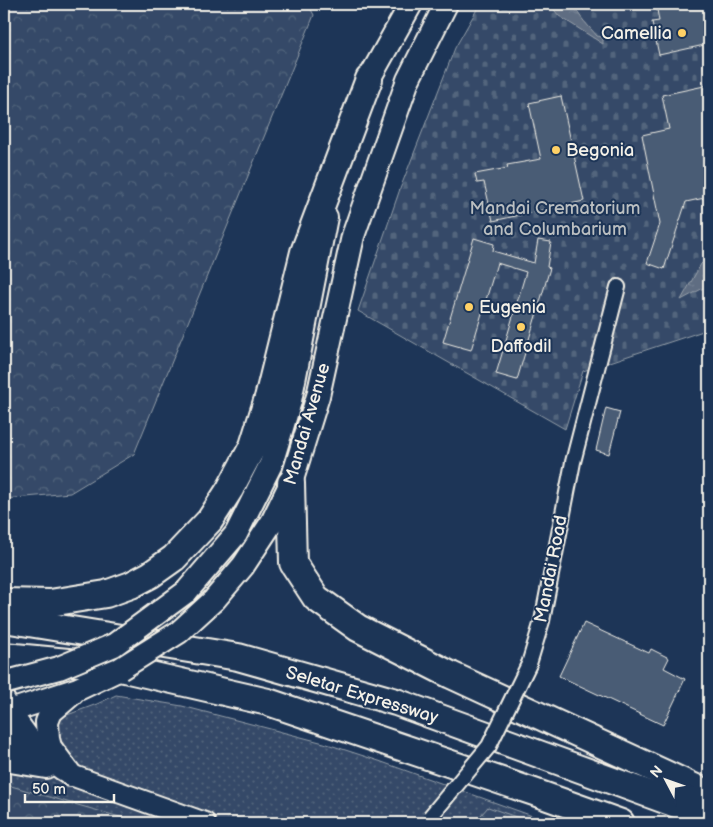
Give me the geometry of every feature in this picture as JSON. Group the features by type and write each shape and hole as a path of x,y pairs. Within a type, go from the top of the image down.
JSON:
{"highway":[{"path":"4,602 50,603 106,594 150,575 174,558 210,520 253,446 268,398 304,252 369,79"},
{"path":"291,483 293,563 316,598 358,628 451,675 709,794"},
{"name":"Seletar Expressway","path":"4,619 238,657 396,702 709,816"},
{"name":"Seletar Expressway","path":"4,656 111,666 268,702 621,823"}],"main road":[{"name":"Mandai Avenue","path":"6,697 59,668 114,645 186,592 236,534 271,464 290,401 327,213 369,79 411,4"},
{"name":"Mandai Avenue","path":"6,697 78,689 120,669 179,632 214,600 243,566 272,522 291,483 318,396 353,236 408,80 446,4"},
{"path":"59,770 48,739 48,722 51,712 78,689"},
{"path":"6,697 27,736 59,770"},
{"path":"4,734 18,752 28,759 206,823"},
{"path":"4,760 59,770"}],"street":[{"name":"Mandai Road","path":"428,820 489,746 530,664 542,621 573,462 618,287"}],"green space":[{"path":"4,4 308,4 314,15 134,454 70,493 4,499"},
{"name":"Mandai Crematorium and Columbarium","path":"480,4 709,4 709,329 583,371 565,429 358,311 400,189 455,48"},
{"path":"116,695 182,706 324,743 552,823 4,823 4,756 59,718"},
{"path":"4,784 141,823 4,823"},
{"path":"488,807 533,823 474,823"}],"water":[{"path":"551,4 574,4 581,17 597,36 603,37 603,44 559,16"},
{"path":"709,257 709,285 681,300 701,264"}],"building":[{"name":"Camellia","path":"656,4 704,4 704,10 709,9 709,44 659,55 652,22 659,21"},
{"path":"709,85 709,197 686,202 664,269 647,263 660,224 642,135 669,129 662,95"},
{"name":"Begonia","path":"561,96 584,201 493,221 484,182 477,183 475,174 508,168 507,165 541,159 529,103"},
{"path":"474,238 494,244 493,251 534,263 538,240 551,242 547,267 550,268 517,380 496,374 526,272 497,263 471,350 443,342"},
{"path":"606,408 620,412 609,454 596,450"},
{"path":"584,623 649,653 651,649 669,658 664,668 685,679 663,725 559,676"}],"place":[{"name":"Camellia","path":"682,33"},
{"name":"Begonia","path":"556,150"},
{"name":"Eugenia","path":"469,307"},
{"name":"Daffodil","path":"521,327"}]}
